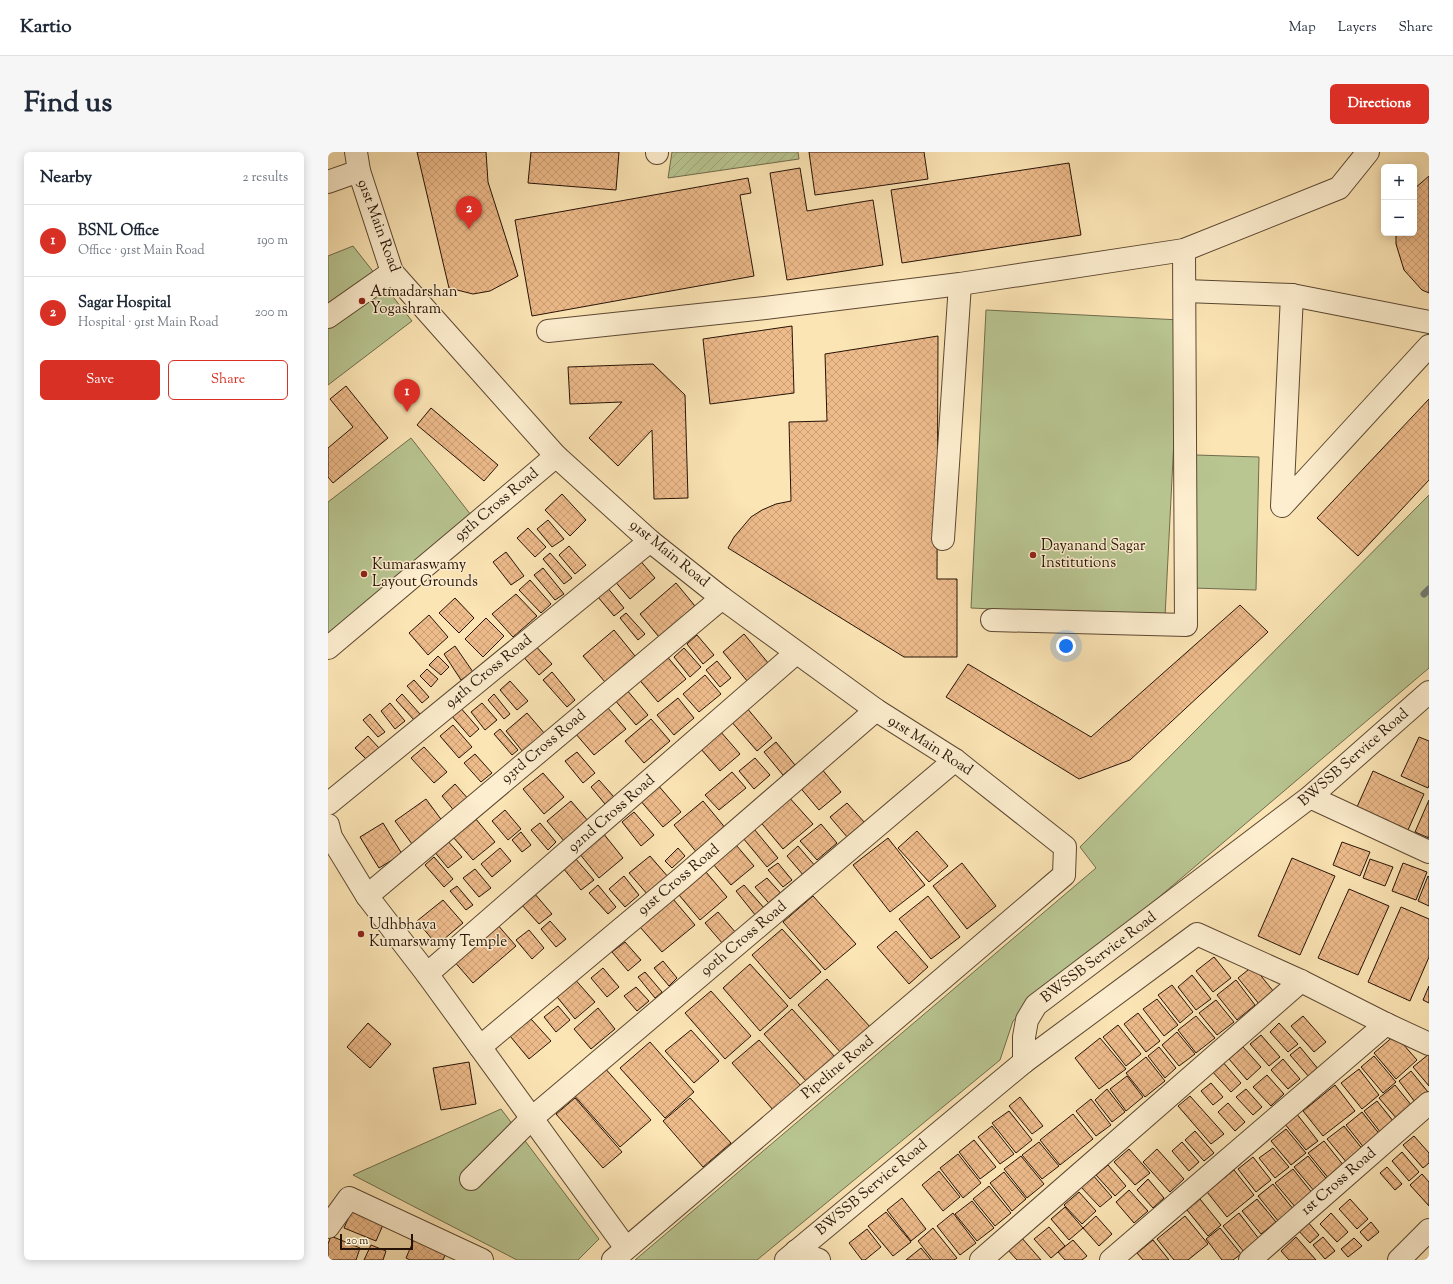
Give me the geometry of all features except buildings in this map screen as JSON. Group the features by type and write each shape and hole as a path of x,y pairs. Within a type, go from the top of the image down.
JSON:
{"street":[{"path":"548,332 766,308 960,284 1184,250 1338,188 1368,152"},
{"path":"328,182 357,162"},
{"name":"91st Main Road","path":"357,162 392,272 556,456 650,540 722,598 876,710 955,760 1066,847 1064,875"},
{"path":"992,620 1186,625 1184,250"},
{"path":"328,317 392,272"},
{"path":"943,539 960,284"},
{"path":"1185,291 1292,295 1429,322"},
{"path":"1292,295 1282,506 1429,346"},
{"name":"95th Cross Road","path":"328,648 556,456"},
{"name":"94th Cross Road","path":"328,804 650,540"},
{"name":"93rd Cross Road","path":"367,896 722,598"},
{"name":"92nd Cross Road","path":"427,974 796,653"},
{"name":"BWSSB Service Road","path":"791,1256 1024,1062 1024,1037 1027,1020 1036,1005 1310,797 1424,704"},
{"name":"91st Cross Road","path":"480,1047 682,878 876,710"},
{"name":"90th Cross Road","path":"471,1179 532,1118 955,760"},
{"path":"1310,797 1429,852"},
{"path":"329,833 367,896 427,974 532,1118 620,1254"},
{"name":"Pipeline Road","path":"620,1254 1064,875"},
{"path":"1024,1062 1197,934 1301,981 1429,1044"},
{"path":"981,1260 1301,981"},
{"path":"1111,1260 1386,1024"},
{"name":"1st Cross Road","path":"1250,1260 1429,1103"},
{"path":"328,1227 349,1198 482,1260"},
{"path":"1399,1260 1429,1230"},
{"path":"791,1256 819,1260"}],"green space":[{"path":"672,152 798,152 799,159 668,178"},
{"name":"Atmadarshan Yogashram","path":"353,246 412,321 328,385 328,256"},
{"path":"986,310 1180,320 1165,617 971,608"},
{"name":"Kumaraswamy Layout Grounds","path":"411,438 471,515 328,634 328,502"},
{"path":"1196,455 1259,457 1256,590 1193,588"},
{"path":"1429,495 1429,668 1013,1021 1000,1060 757,1260 635,1260 1096,868 1080,847"},
{"path":"501,1109 599,1239 578,1260 517,1260 353,1175"}],"waterway":[{"path":"1424,594 1429,589"}],"place":[{"name":"Sagar Hospital","path":"469,229"},
{"name":"Atmadarshan Yogashram","path":"362,301"},
{"name":"BSNL Office","path":"407,412"},
{"name":"Dayanand Sagar Institutions","path":"1033,555"},
{"name":"Kumaraswamy Layout Grounds","path":"364,574"},
{"name":"Udhbhava Kumarswamy Temple","path":"361,934"}]}
